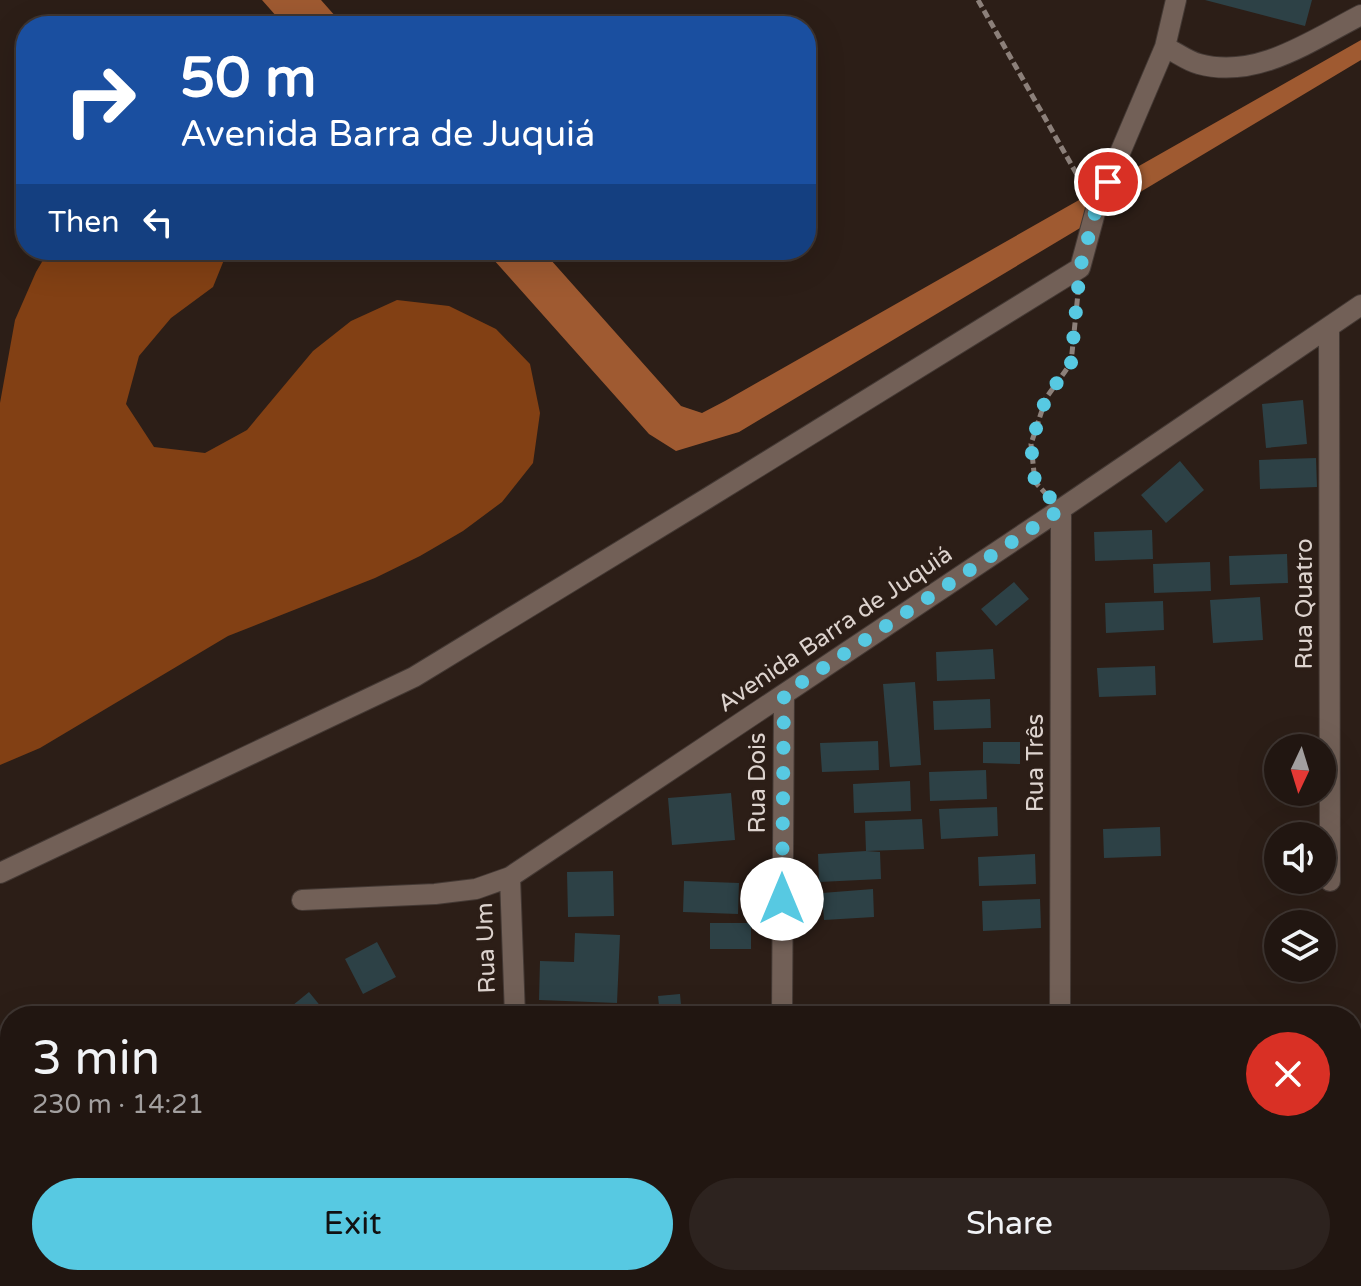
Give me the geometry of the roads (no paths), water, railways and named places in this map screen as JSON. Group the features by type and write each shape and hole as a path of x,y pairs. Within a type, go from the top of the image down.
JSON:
{"street":[{"path":"0,873 414,677 1080,268 1096,209 1165,47 1176,0"},
{"path":"1165,47 1198,64 1229,68 1260,64 1281,57 1361,15"},
{"name":"Avenida Barra de Juquiá","path":"302,900 435,894 476,889 510,877 1361,305"},
{"name":"Rua Quatro","path":"1329,327 1330,822"},
{"name":"Rua Três","path":"1060,1006 1061,509"},
{"name":"Rua Dois","path":"782,1006 784,694"},
{"name":"Rua Um","path":"510,877 515,1006"}]}
